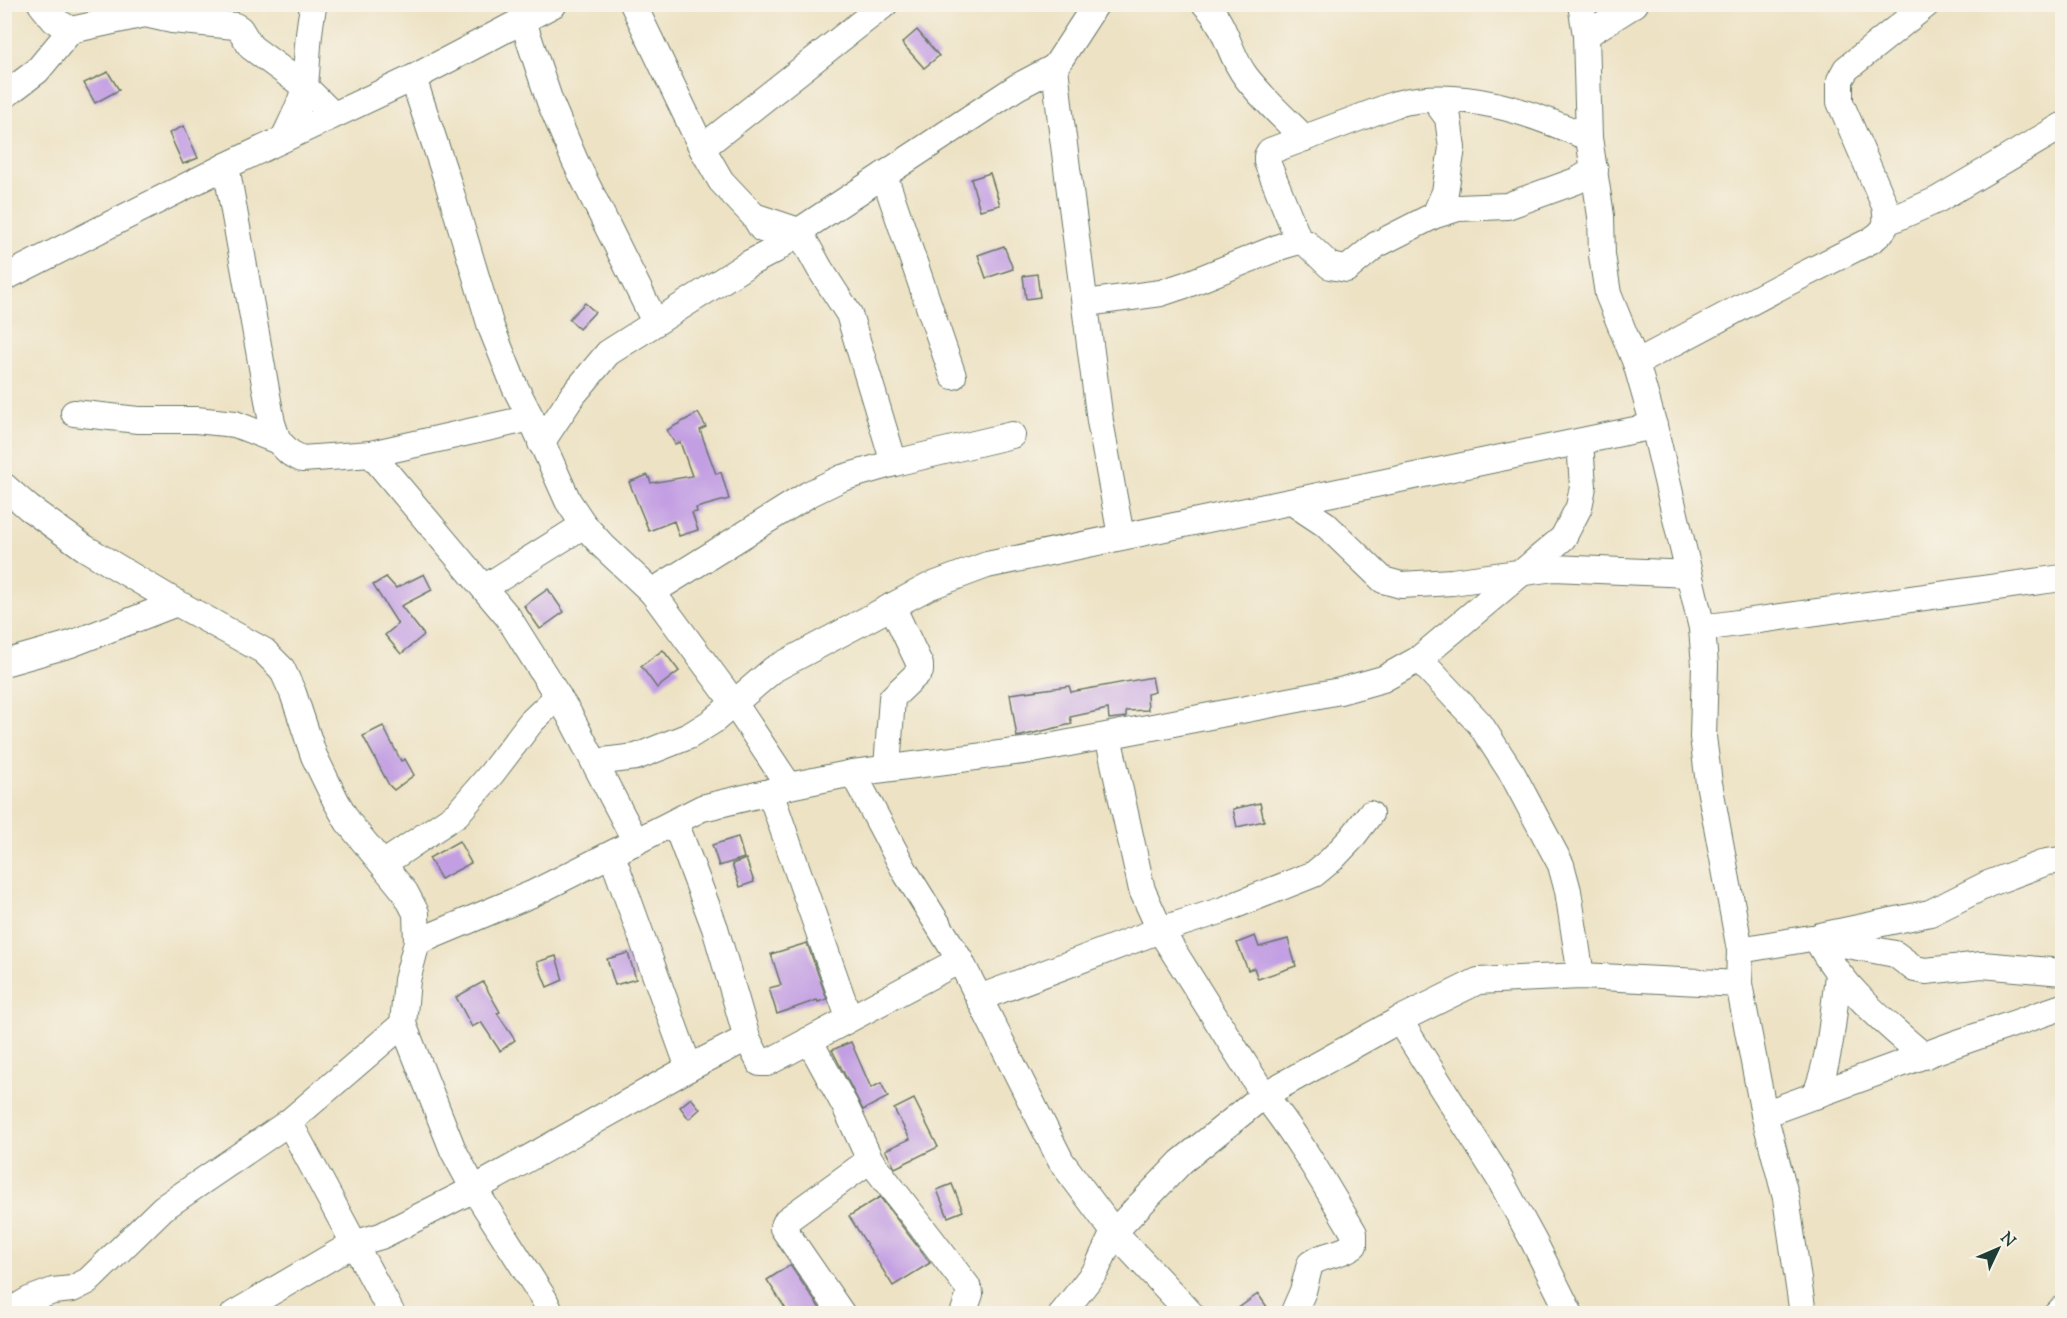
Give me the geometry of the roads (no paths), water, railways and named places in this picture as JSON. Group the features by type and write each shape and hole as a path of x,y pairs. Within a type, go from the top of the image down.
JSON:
{"street":[{"path":"41,4 54,20 71,30"},
{"path":"284,138 297,110 304,86 308,36 314,4"},
{"path":"4,278 226,166 413,78 554,4"},
{"path":"633,4 702,148 721,181 754,216 775,250"},
{"path":"702,148 885,4"},
{"path":"541,442 573,395 608,353 748,264 775,250 799,231 1017,87 1055,68 1096,4"},
{"path":"1205,4 1217,16 1234,57 1246,77 1304,138"},
{"path":"1581,4 1586,35 1589,138 1601,216 1602,255 1608,294 1636,363 1654,426 1702,628 1705,665 1703,737 1714,812 1740,950 1739,984 1764,1114 1786,1198 1804,1313"},
{"path":"1586,35 1635,4"},
{"path":"1636,363 1870,241 1882,232 1887,222 1880,190 1840,102 1838,90 1846,69 1927,4"},
{"path":"4,96 37,71 71,30 145,14 172,20 236,26 251,47 304,86 333,115"},
{"path":"523,21 550,102 575,161 655,322"},
{"path":"1055,68 1100,421 1121,536"},
{"path":"413,78 448,183 491,327 515,387 568,501 584,525 652,592 734,703 779,789 849,1018"},
{"path":"1299,242 1267,162 1267,156 1270,152 1304,138 1396,104 1415,99 1487,104 1531,114 1589,138"},
{"path":"1434,99 1448,118 1452,148 1445,192 1435,215"},
{"path":"1887,222 1937,200 2062,126"},
{"path":"226,166 272,423 278,441"},
{"path":"1086,303 1161,292 1188,284 1282,246 1299,242 1306,243 1330,266 1347,269 1376,245 1435,215 1458,208 1507,206 1576,181 1595,170"},
{"path":"884,175 953,376"},
{"path":"754,216 799,231 820,269 835,289 849,314 894,463"},
{"path":"74,413 138,420 196,420 236,424 278,441 290,453 302,459 371,454 531,418"},
{"path":"595,762 636,757 689,736 713,721 774,669 928,587 987,565 1654,426"},
{"path":"652,592 809,494 842,478 1012,435"},
{"path":"417,942 532,894 702,808 853,773 1038,749 1340,691 1383,679 1419,659 1563,538 1578,507 1583,487 1580,442"},
{"path":"371,454 508,617 558,696 636,842"},
{"path":"4,486 29,508 85,548 264,651 282,669 293,693 314,756 336,801 348,822 405,892 416,913 417,942 407,980 403,1024 414,1057 453,1150 474,1189 544,1299 551,1314"},
{"path":"1325,524 1339,492"},
{"path":"1292,502 1325,524 1383,580 1401,585 1521,574 1554,568 1689,574"},
{"path":"484,588 584,525"},
{"path":"1702,628 2062,578"},
{"path":"4,663 71,644 177,603"},
{"path":"887,768 892,698 920,671 920,665 892,606"},
{"path":"1419,659 1480,724 1513,776 1561,865 1568,891 1581,976"},
{"path":"383,864 457,813 492,774 531,722 558,696"},
{"path":"1108,736 1142,890 1160,930 1264,1095 1312,1164 1354,1233 1354,1245 1346,1252 1317,1258 1310,1264 1303,1291 1293,1314"},
{"path":"853,773 906,873 960,960 1061,1161 1114,1232 1191,1314"},
{"path":"979,998 1160,930 1223,910 1314,874 1352,839 1371,814"},
{"path":"675,822 716,928 747,1038 758,1062 763,1064 960,960"},
{"path":"612,855 689,1068"},
{"path":"1740,950 1814,939 1929,913 1988,884 2048,862 2062,860"},
{"path":"1814,939 1895,954 1915,969 1926,971 1982,965 2062,972"},
{"path":"1814,939 1838,975 1889,1027 1924,1056"},
{"path":"1815,1096 1823,1077 1828,1054 1838,975"},
{"path":"1062,1314 1096,1270 1114,1232 1181,1162 1264,1095 1399,1020 1478,981 1581,976 1739,984"},
{"path":"1764,1114 2062,1007"},
{"path":"1399,1020 1499,1178 1570,1314"},
{"path":"5,1314 29,1300 53,1291 72,1289 88,1281 164,1209 289,1122 403,1024"},
{"path":"234,1314 353,1244 381,1236 474,1189 689,1068 747,1038"},
{"path":"809,1040 845,1106 870,1160 967,1286 970,1294 963,1314"},
{"path":"289,1122 392,1314"},
{"path":"842,1314 783,1228 787,1220 870,1160"},
{"path":"2058,1314 2062,1309"}]}
